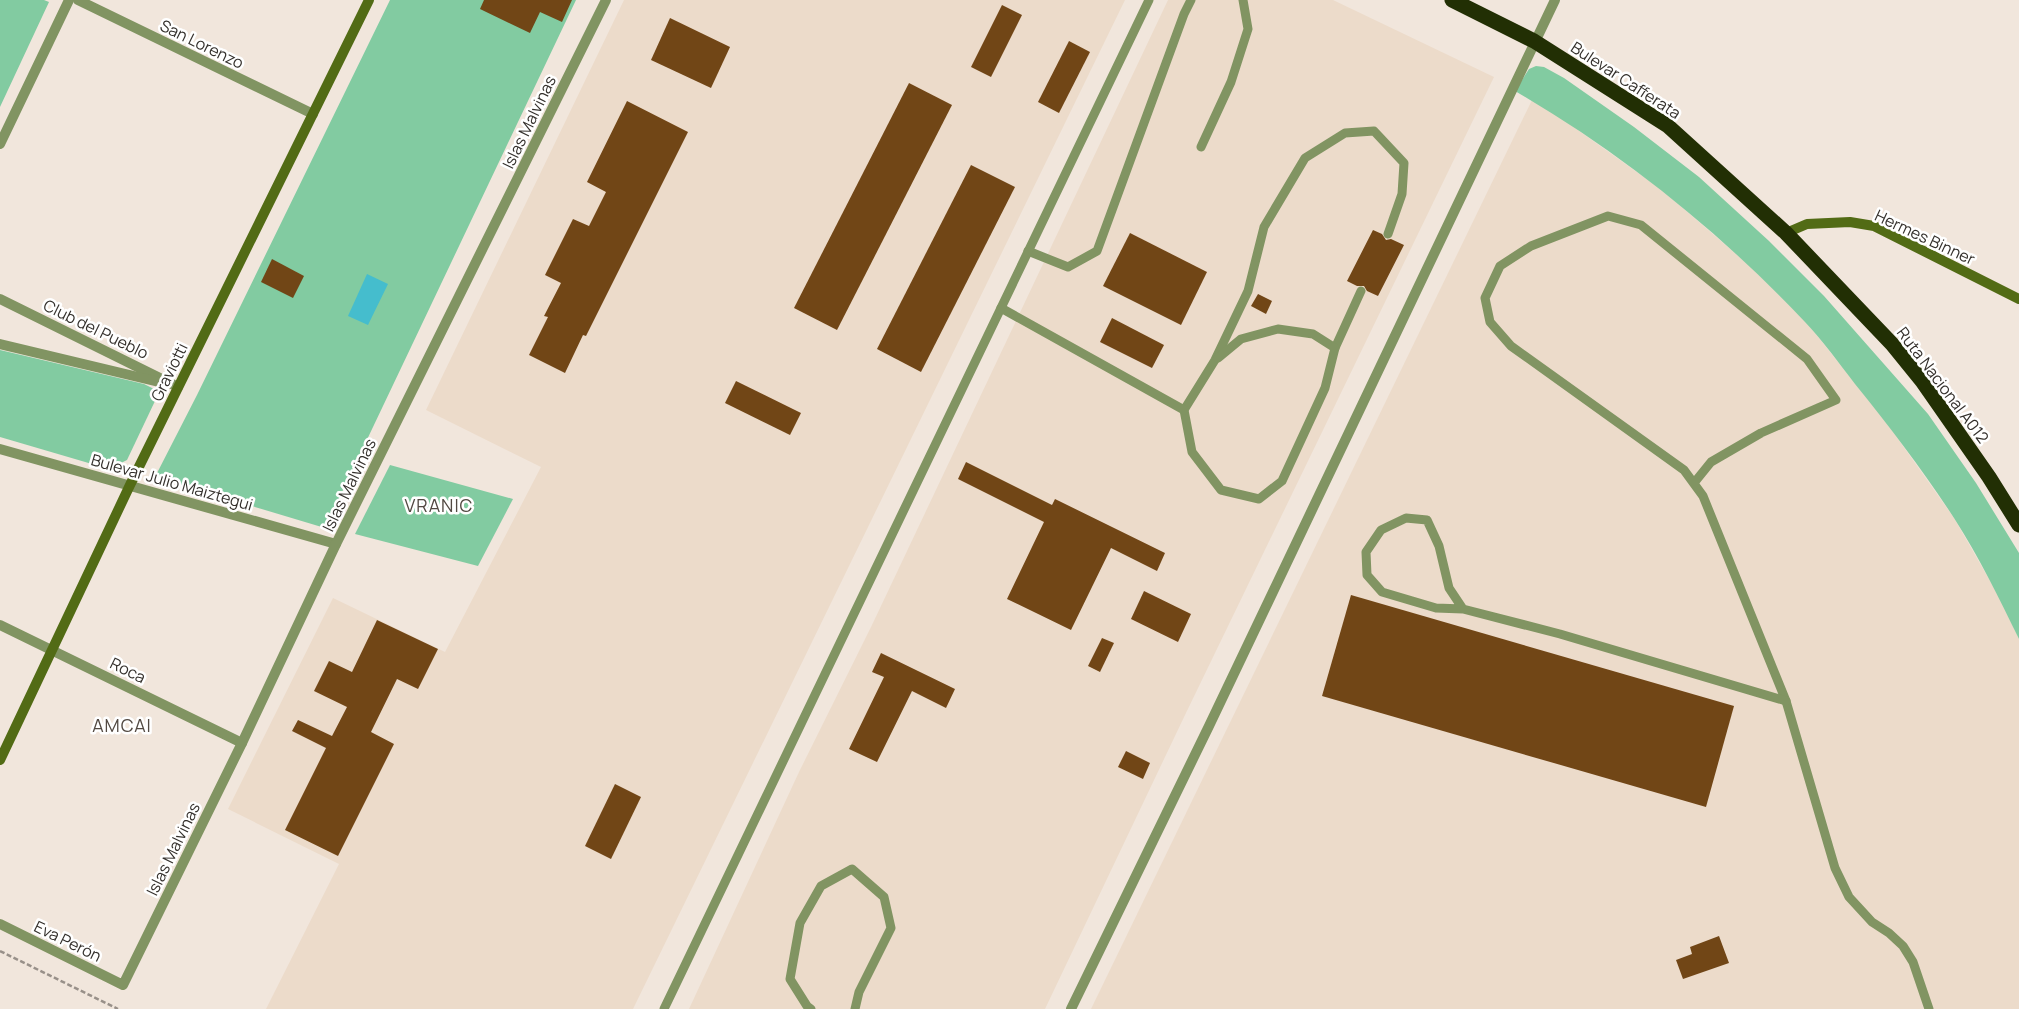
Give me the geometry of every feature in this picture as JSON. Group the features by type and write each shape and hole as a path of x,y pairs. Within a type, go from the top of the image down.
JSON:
{"highway":[{"name":"Bulevar Cafferata","path":"1452,0 1534,41 1668,126 1786,233"},
{"name":"Ruta Nacional A012","path":"1786,233 1892,344 1922,381 1989,477 2019,525"}],"street":[{"path":"0,144 69,0"},
{"name":"San Lorenzo","path":"78,0 313,114"},
{"name":"Graviotti","path":"0,760 130,485 370,0"},
{"name":"Islas Malvinas","path":"123,984 242,743 336,544 606,0"},
{"path":"1071,1009 1209,726 1555,0"},
{"name":"Hermes Binner","path":"1786,233 1807,224 1850,222 1874,226 2019,298"},
{"name":"Club del Pueblo","path":"0,299 178,387"},
{"path":"0,344 178,387"},
{"name":"Bulevar Julio Maiztegui","path":"0,449 336,544"},
{"name":"Roca","path":"0,625 242,743"},
{"name":"Eva Perón","path":"0,924 123,984"}],"lane":[{"path":"664,1009 1149,0"},
{"path":"1028,251 1068,266 1097,251 1184,14 1191,0"},
{"path":"1201,147 1231,82 1248,29 1243,0"},
{"path":"1361,291 1335,348 1325,388 1282,481 1259,498 1221,490 1192,452 1184,410 1215,360 1248,291 1264,227 1305,158 1345,133 1374,131 1404,163 1402,194 1388,234"},
{"path":"1694,483 1711,462 1761,433 1836,400 1807,358 1641,225 1608,216 1531,246 1500,266 1485,298 1490,322 1511,346 1684,470 1703,496 1786,701 1835,868 1849,897 1872,922 1890,933 1903,946 1913,962 1929,1009"},
{"path":"1001,308 1184,410"},
{"path":"1215,360 1241,339 1278,329 1313,334 1335,348"},
{"path":"1463,609 1449,588 1439,546 1427,520 1406,518 1381,530 1366,552 1367,575 1382,592 1436,608 1463,609 1560,634 1786,701"},
{"path":"811,1009 807,1006 790,979 800,923 821,886 852,869 884,897 891,928 859,992 854,1009"}],"path":[{"path":"0,951 118,1009"}],"shaded area":[{"path":"624,0 1125,0 633,1009 266,1009 339,864 228,809 333,598 445,652 541,467 426,410"},
{"path":"1168,0 1333,0 1494,77 1045,1009 689,1009 799,772 872,625"},
{"path":"1532,100 1554,113 1662,190 1751,267 1807,323 1886,422 1954,518 1998,595 2019,639 2019,1009 1091,1009"}],"green space":[{"path":"0,0 44,0 49,2 0,107"},
{"path":"390,0 576,0 325,528 155,477"},
{"path":"1536,66 1544,67 1564,78 1634,127 1699,177 1769,241 1824,296 1928,414 1976,483 2019,553 2019,639 1980,563 1954,518 1906,450 1818,337 1773,289 1739,257 1668,196 1594,141 1515,91 1529,69"},
{"path":"0,350 144,384 154,389 155,401 127,460 115,466 92,464 0,437"},
{"path":"390,465 513,499 478,566 355,534"}],"water":[{"path":"367,274 388,284 368,325 348,316"}],"building":[{"path":"484,0 572,0 562,22 540,12 530,33 480,9"},
{"path":"1002,5 1022,15 991,77 971,67"},
{"path":"670,18 730,47 711,88 651,60"},
{"path":"1069,41 1090,52 1059,113 1038,102"},
{"path":"909,83 952,105 837,330 794,308"},
{"path":"627,101 688,132 586,336 583,335 565,373 529,355 548,317 544,316 561,283 545,275 573,219 589,226 606,192 587,182"},
{"path":"971,165 1015,187 921,372 877,349"},
{"path":"1373,230 1382,234 1386,240 1391,239 1404,245 1378,296 1367,291 1364,286 1357,286 1347,281"},
{"path":"1130,233 1207,272 1181,325 1103,286"},
{"path":"272,259 304,276 293,298 261,282"},
{"path":"1258,294 1272,301 1266,314 1251,306"},
{"path":"1112,318 1164,345 1152,368 1100,342"},
{"path":"736,381 801,413 790,435 725,403"},
{"path":"966,462 1052,505 1055,499 1165,553 1157,571 1111,548 1071,630 1007,599 1044,522 958,479"},
{"path":"1144,591 1191,614 1178,642 1131,619"},
{"path":"1351,595 1734,706 1706,807 1322,696"},
{"path":"377,620 438,649 418,689 397,679 371,732 394,744 338,856 285,830 326,748 292,731 298,720 332,736 347,707 314,691 329,661 352,672"},
{"path":"1102,638 1114,643 1100,672 1088,666"},
{"path":"881,653 955,689 946,708 912,691 877,762 849,749 884,677 872,672"},
{"path":"1126,751 1150,763 1143,779 1118,767"},
{"path":"615,784 641,797 611,859 585,846"},
{"path":"1719,936 1729,963 1683,979 1676,960 1692,954 1690,947"}],"district":[{"name":"VRANIC","path":"439,506"},
{"name":"AMCAI","path":"122,726"}]}
